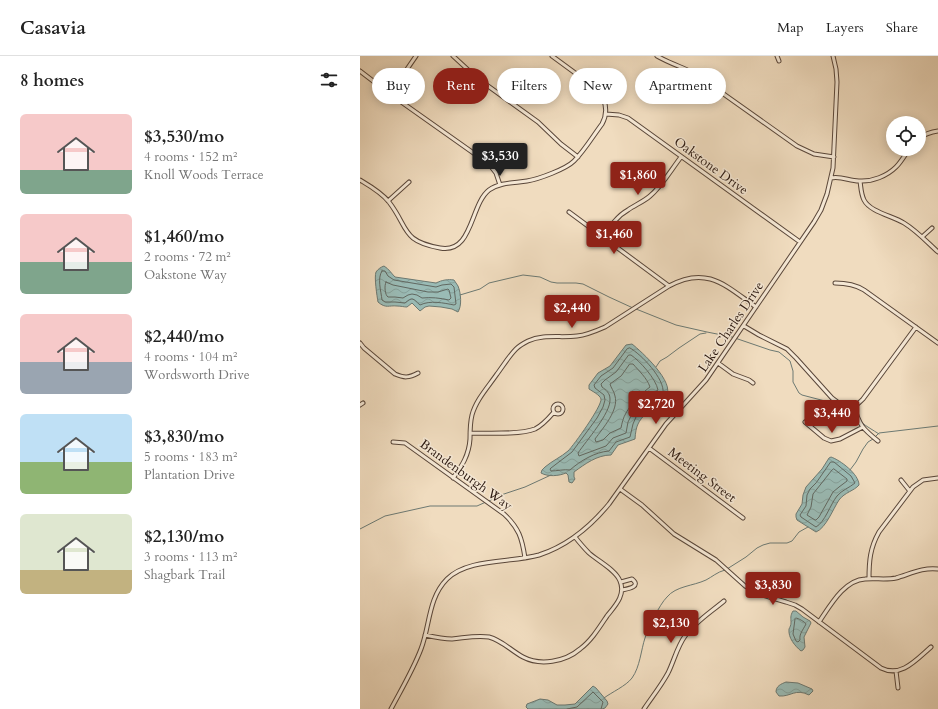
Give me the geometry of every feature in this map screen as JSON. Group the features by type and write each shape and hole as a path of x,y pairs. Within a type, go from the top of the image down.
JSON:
{"street":[{"path":"408,68 416,56"},
{"path":"453,56 477,78 538,122 561,144 578,156"},
{"path":"360,180 379,192 388,201 406,231 413,239 424,244 441,248 456,246 467,234 476,208 490,189 500,185 530,181 556,172 570,165 602,124 606,114 604,100 601,94 597,89 552,56"},
{"path":"658,56 682,66 694,73 801,148 814,154 834,158"},
{"path":"777,56 779,61"},
{"name":"Lake Charles Drive","path":"391,709 416,661 425,635 435,596 442,585 460,570 471,566 538,556 551,551 575,537 589,526 609,504 666,424 706,380 744,326 814,222 827,194 834,158 837,82 833,56"},
{"path":"360,71 372,80"},
{"path":"404,104 489,164 496,173 500,185"},
{"name":"Oakstone Drive","path":"606,114 619,115 628,118 680,157 800,242"},
{"path":"926,134 938,131"},
{"path":"831,178 838,177 860,181 871,181 886,175 896,167 904,156"},
{"path":"603,237 620,215 644,201 653,193 680,157"},
{"path":"860,181 861,192 864,201 868,205 913,229 938,252"},
{"path":"388,201 409,182"},
{"path":"569,212 669,286"},
{"path":"922,238 932,228"},
{"path":"453,478 461,467 466,456 469,445 471,417 477,403 511,354 528,341 537,338 576,337 595,332 606,327 669,286 688,278 709,278 723,284 756,307"},
{"path":"835,283 842,283 864,290 938,343"},
{"path":"744,326 787,349 837,403 854,406 872,389 916,328"},
{"path":"360,343 395,374 410,377 418,373"},
{"path":"718,364 753,383"},
{"path":"854,406 858,420 862,427 878,441"},
{"path":"470,433 528,431 542,424 554,412"},
{"path":"805,422 824,438 830,441 840,439 862,427"},
{"name":"Brandenburgh Way","path":"393,442 405,443 504,514 511,521 520,536 525,558"},
{"name":"Meeting Street","path":"649,448 743,518"},
{"path":"869,579 870,557 874,540 881,528 913,486 923,480 938,478"},
{"path":"901,480 909,490"},
{"path":"620,489 642,505 674,534 716,560 745,586 762,595 786,602 802,609 881,668 888,671 896,671 906,667 930,647"},
{"path":"425,635 446,639 475,636 488,637 503,643 529,660 541,662 553,661 572,655 586,644 618,601 622,590 621,582 615,574 589,553 575,537"},
{"path":"819,622 847,586 857,580 892,579 920,570 930,568 938,569"},
{"path":"621,582 632,579 636,583 635,586 622,590"},
{"path":"644,709 663,681 685,636 697,623 724,601"},
{"path":"896,671 900,688"}],"water":[{"path":"384,266 395,277 436,283 445,280 454,280 459,289 461,303 458,312 452,309 429,306 420,311 412,303 407,307 385,306 381,304 378,302 375,274"},
{"path":"632,344 643,353 662,376 668,390 666,396 656,401 641,418 636,430 635,439 618,445 611,455 596,458 582,466 574,472 575,479 572,483 569,482 568,475 566,473 554,476 541,473 545,467 568,451 593,417 601,399 589,389 589,385 598,373 610,366 626,345"},
{"path":"831,457 844,464 853,472 859,485 841,497 823,527 816,532 797,520 796,514 802,504 806,487"},
{"path":"793,611 796,611 811,623 804,637 805,647 801,651 794,644 789,632"},
{"path":"786,682 798,683 812,689 813,691 809,695 800,692 779,696 776,692 777,688"},
{"path":"593,686 607,701 608,704 605,708 528,709 526,707 527,704 540,699 548,700 557,705 575,704"}],"waterway":[{"path":"460,295 480,289 489,283 523,275 540,277 557,283 583,284 633,308"},
{"path":"636,309 676,325 732,337 779,352 790,361 793,371 793,382 799,393 839,406 857,419"},
{"path":"656,367 660,361 679,348 700,334 706,333"},
{"path":"861,422 879,434"},
{"path":"850,470 868,442 879,433 938,426"},
{"path":"489,501 551,475"},
{"path":"360,529 385,516 430,506 477,506 486,502"},
{"path":"727,569 763,545 770,543 787,543 792,541 799,532 808,527"},
{"path":"604,698 623,686 635,674 649,628 667,597 680,588 701,582 725,570"}]}
